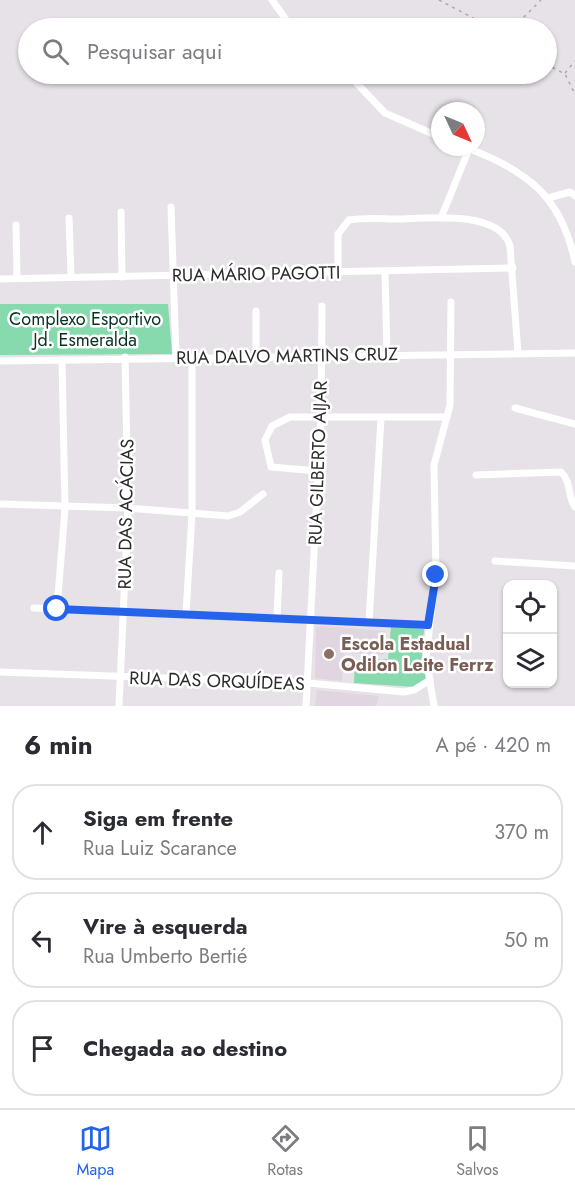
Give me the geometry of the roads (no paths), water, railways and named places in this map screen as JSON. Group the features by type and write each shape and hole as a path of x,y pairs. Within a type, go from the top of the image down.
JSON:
{"street":[{"path":"272,0 286,18"},
{"path":"280,0 280,9"},
{"path":"357,84 385,113 431,133"},
{"path":"485,153 523,174 548,198 573,245 575,262"},
{"path":"441,218 464,156"},
{"path":"548,198 570,192 575,196"},
{"path":"171,207 176,357"},
{"path":"121,212 122,277"},
{"path":"69,218 71,276"},
{"path":"338,272 338,234 349,220 462,218 496,230 506,237 510,246 518,353"},
{"path":"16,225 17,277"},
{"name":"RUA MÁRIO PAGOTTI","path":"0,279 513,268"},
{"path":"386,272 387,356"},
{"path":"434,706 426,657 428,625 436,575 434,465 450,405 451,302"},
{"name":"RUA GILBERTO AIJAR","path":"306,706 321,418 322,306"},
{"path":"256,311 256,357"},
{"name":"RUA DALVO MARTINS CRUZ","path":"0,361 126,357 387,356 575,352"},
{"name":"RUA DAS ACÁCIAS","path":"119,706 128,508 126,357"},
{"path":"186,613 192,514 192,358"},
{"path":"57,609 65,508 62,360"},
{"path":"515,408 575,424"},
{"path":"318,471 271,467 265,440 272,426 290,417 447,417"},
{"path":"369,622 381,418"},
{"path":"476,475 561,472 568,481 570,500 575,507"},
{"path":"0,504 234,514 263,494"},
{"path":"495,561 575,566"},
{"path":"277,617 279,573"},
{"path":"34,608 428,625"},
{"name":"RUA DAS ORQUÍDEAS","path":"0,672 308,683 404,692 414,690 430,680"}],"place":[{"name":"Escola Estadual Odilon Leite Ferrz","path":"329,654"}],"park label":[{"name":"Complexo Esportivo Jd. Esmeralda","path":"85,329"}]}
